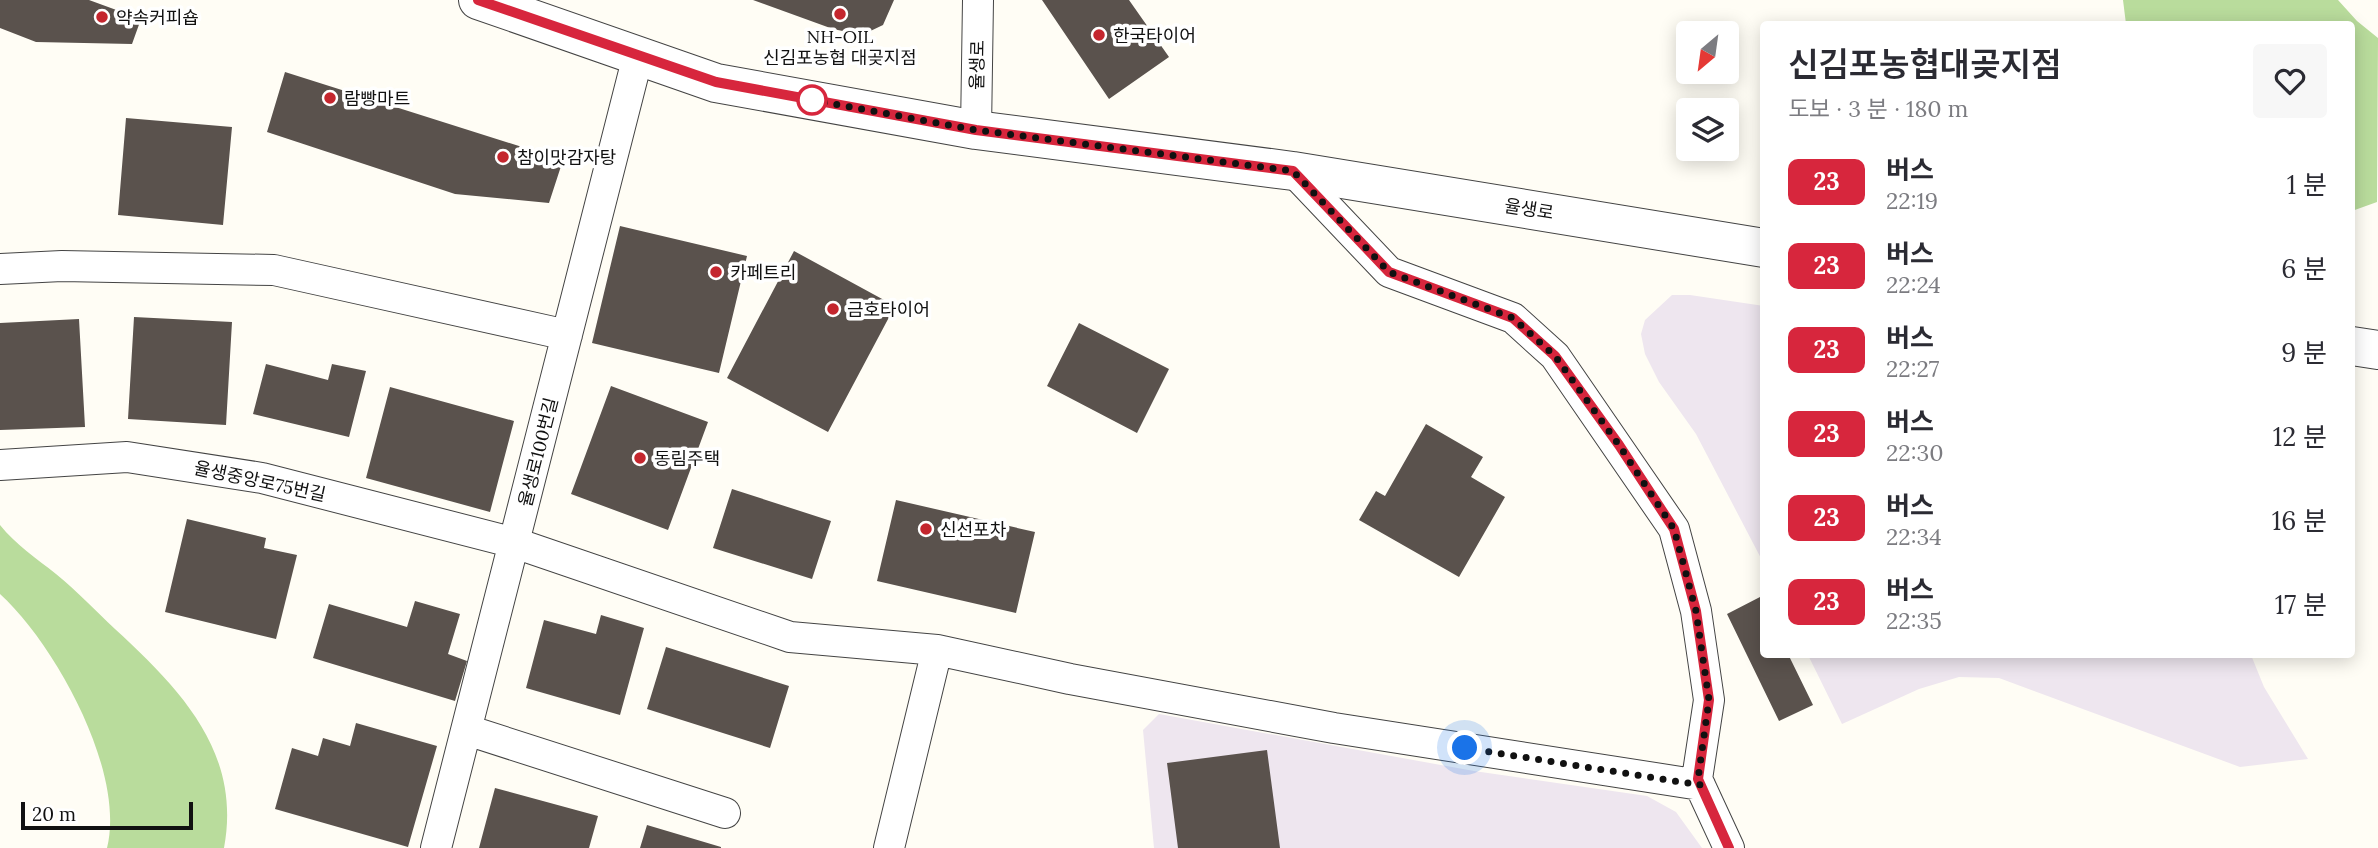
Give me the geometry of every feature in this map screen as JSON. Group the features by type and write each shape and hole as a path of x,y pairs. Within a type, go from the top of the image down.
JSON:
{"street":[{"name":"율생로","path":"478,0 716,82 976,130 1293,171 1760,247"},
{"path":"2355,346 2378,350"}],"lane":[{"name":"율생로","path":"976,130 978,0"},
{"name":"율생로100번길","path":"436,848 638,56"},
{"path":"1293,171 1389,272 1513,318 1555,356 1619,445 1674,529 1696,611 1709,700 1698,779 1729,848"},
{"path":"0,270 62,266 274,270 567,335"},
{"name":"율생중앙로75번길","path":"0,466 127,457 261,478 515,543 790,637 937,650 1070,679 1334,728 1700,785"},
{"path":"889,848 937,650"},
{"path":"467,730 725,813"}],"shaded area":[{"path":"1672,295 1690,295 1760,305 1760,556 1696,434 1659,382 1645,354 1641,334 1645,320"},
{"path":"1809,658 2252,658 2264,687 2308,759 2240,767 1999,678 1959,677 1919,689 1842,724"},
{"path":"1159,714 1474,771 1647,796 1676,812 1702,848 1154,848 1143,730"}],"green space":[{"path":"2123,0 2338,0 2357,21 2378,38 2377,202 2355,210 2355,21 2126,21"},
{"path":"0,525 19,545 71,587 162,675 183,699 215,752 224,782 227,813 224,848 107,848 110,817 106,783 96,747 81,711 43,644 0,594"}],"building":[{"path":"0,0 89,0 141,19 132,44 36,42 0,28"},
{"name":"NH-OIL 신김포농협 대곶지점","path":"753,0 894,0 883,25 862,35 833,29"},
{"path":"1042,0 1129,0 1169,57 1109,99"},
{"path":"285,72 563,160 549,203 455,194 267,132"},
{"path":"126,118 232,127 223,225 118,215"},
{"path":"620,226 747,256 719,373 592,343"},
{"path":"794,251 895,306 828,432 727,378"},
{"path":"134,317 232,322 226,425 128,419"},
{"path":"79,319 85,427 0,430 0,323"},
{"path":"1079,323 1169,369 1137,433 1047,386"},
{"path":"266,364 328,380 332,364 366,371 349,437 253,414"},
{"name":"동림주택","path":"611,386 708,422 668,530 571,494"},
{"path":"390,387 514,421 490,512 366,478"},
{"path":"1426,424 1483,457 1471,477 1505,497 1459,577 1359,520 1376,491 1385,496"},
{"path":"732,489 831,521 812,579 713,548"},
{"path":"896,500 1035,532 1016,613 877,581"},
{"path":"187,519 266,538 264,548 297,555 276,639 165,612"},
{"path":"1760,597 1760,658 1790,658 1813,705 1779,721 1727,614"},
{"path":"415,601 460,614 448,654 467,661 455,701 313,658 329,604 407,627"},
{"path":"601,615 644,628 620,715 526,688 544,620 596,634"},
{"path":"666,647 789,686 770,748 647,709"},
{"path":"356,723 437,746 408,847 275,809 292,748 318,756 323,738 350,746"},
{"path":"1267,750 1280,848 1178,848 1167,763"},
{"path":"495,788 598,816 589,848 479,848"},
{"path":"647,825 721,847 721,848 640,848"}],"bus line":[{"name":"23","path":"478,0 602,45 716,82 976,130 1293,171 1389,272 1513,318 1555,356 1619,445 1674,529 1696,611 1709,700 1698,779 1723,841 1729,848"}],"place":[{"name":"NH-OIL 신김포농협 대곶지점","path":"840,14"},
{"name":"약속커피숍","path":"102,17"},
{"name":"한국타이어","path":"1099,35"},
{"name":"람빵마트","path":"330,98"},
{"name":"참이맛감자탕","path":"503,157"},
{"name":"카페트리","path":"716,272"},
{"name":"금호타이어","path":"833,309"},
{"name":"동림주택","path":"640,458"},
{"name":"신선포차","path":"926,529"}],"route":[{"path":"812,100 976,130 1293,171 1389,272 1513,318 1555,356 1619,445 1674,529 1696,611 1709,700 1698,779 1700,785 1465,748"}]}
